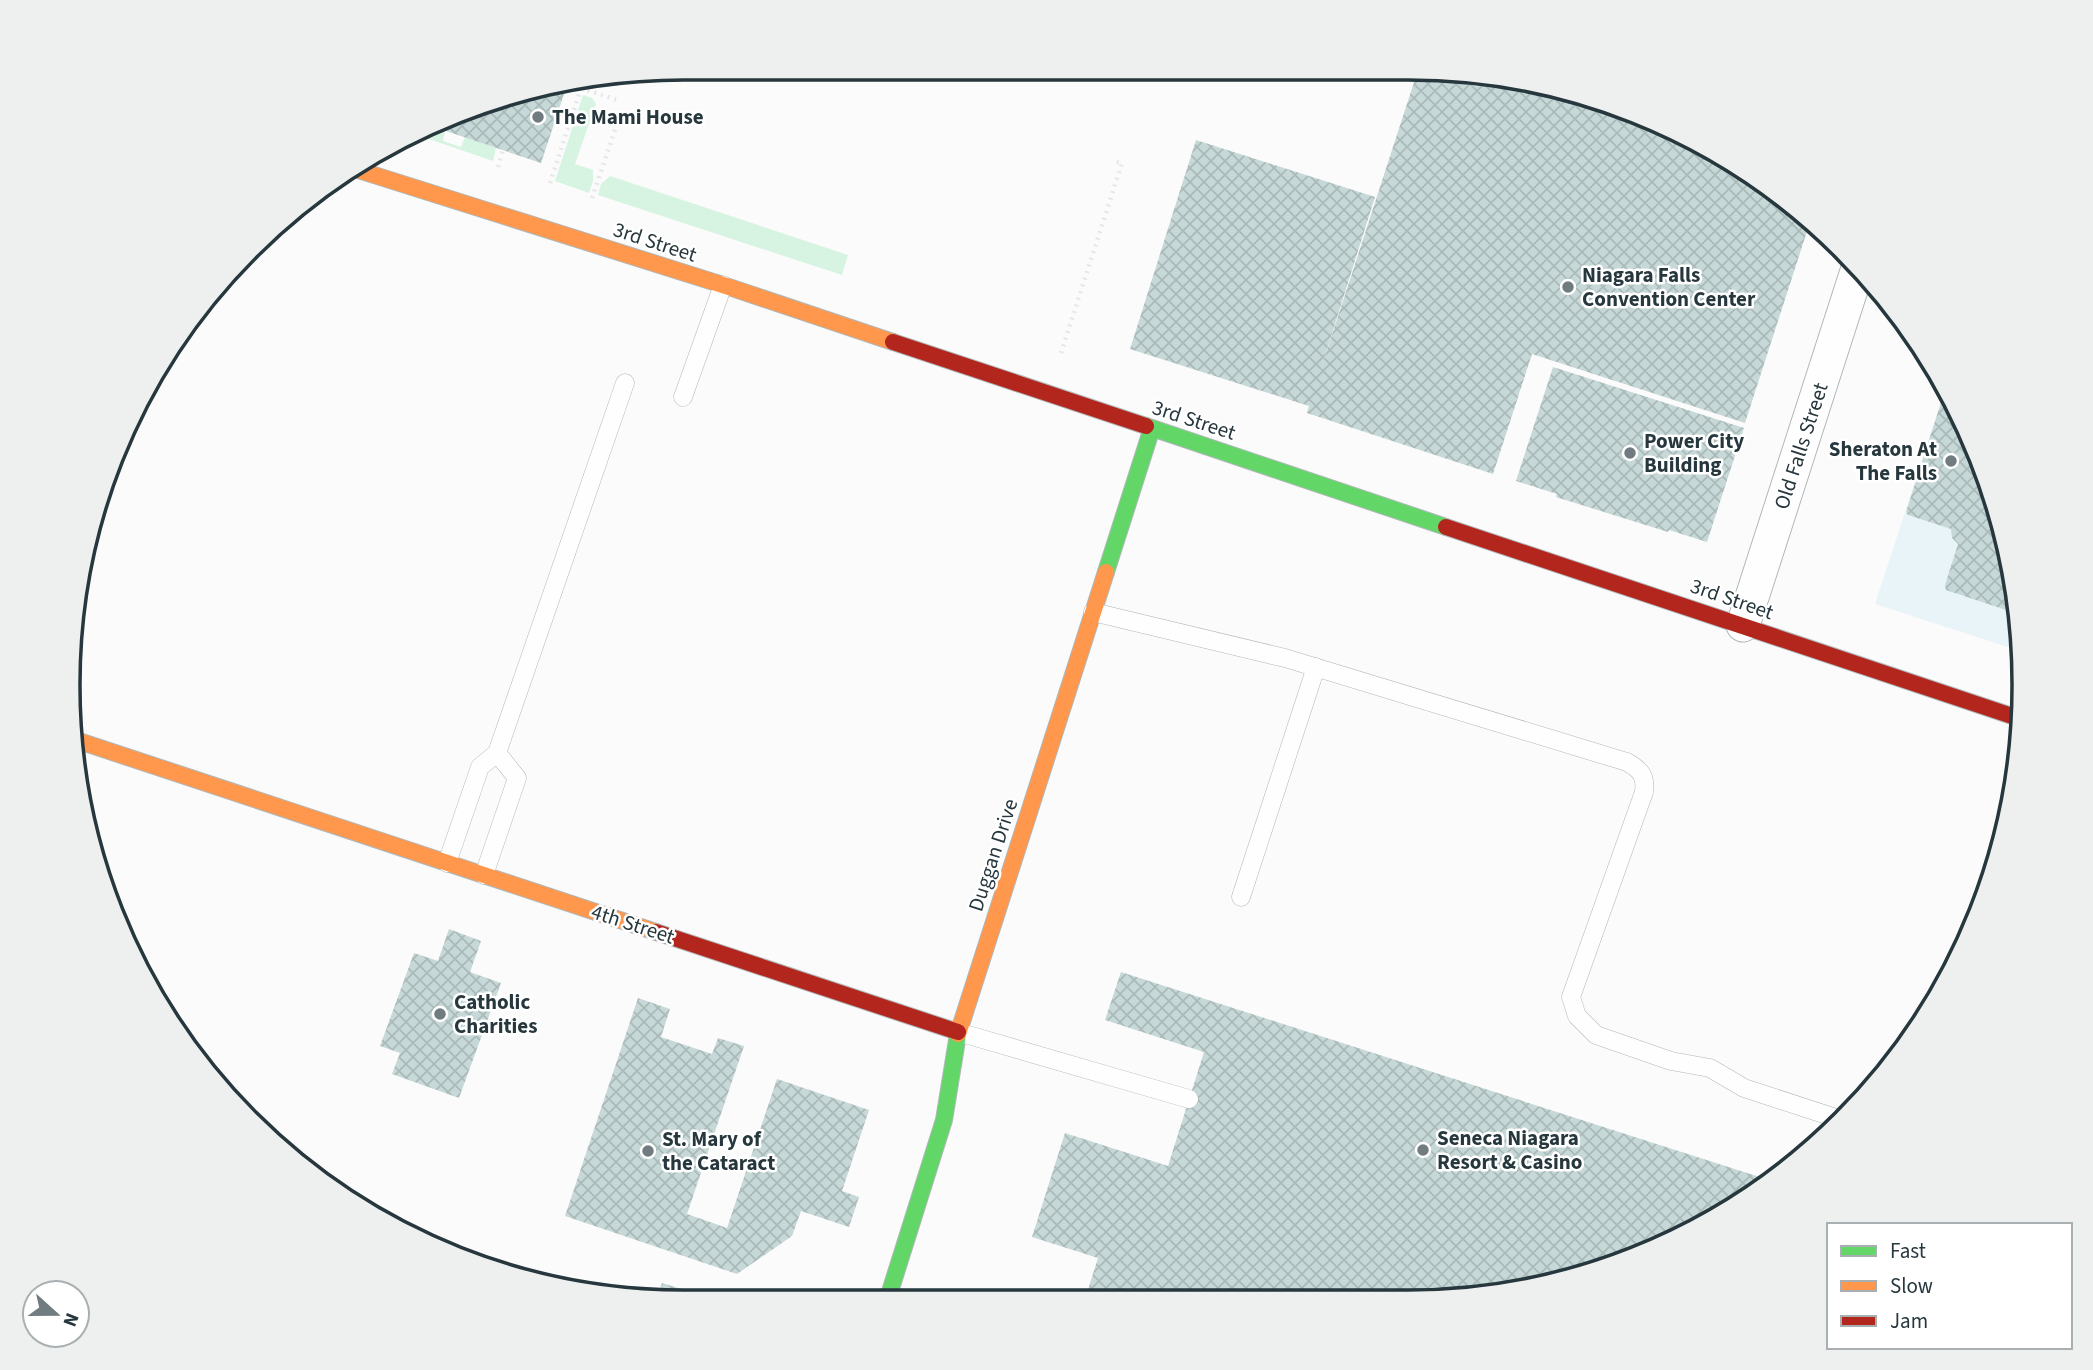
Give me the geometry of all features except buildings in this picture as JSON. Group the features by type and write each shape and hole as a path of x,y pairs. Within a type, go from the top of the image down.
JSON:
{"street":[{"name":"3rd Street","path":"365,172 723,285 2011,716"},
{"name":"Old Falls Street","path":"1743,625 1855,278"},
{"name":"Duggan Drive","path":"891,1290 944,1120 958,1032 1153,428"},
{"name":"4th Street","path":"84,743 958,1032"}],"lane":[{"path":"683,397 723,285"},
{"path":"447,863 480,767 497,753 625,383"},
{"path":"1093,612 1316,667 1627,762 1639,769 1646,780 1644,792 1571,997 1577,1016 1596,1035 1671,1061 1710,1068 1744,1088 1831,1116"},
{"path":"1241,897 1316,667"},
{"path":"484,875 517,778 497,753"},
{"name":"4th Street","path":"958,1032 1189,1099"}],"path":[{"path":"587,89 620,101"},
{"path":"550,183 581,90"},
{"path":"592,198 618,121"},
{"path":"498,167 503,150"},
{"path":"1060,353 1122,163 1114,161"},
{"path":"1078,271 1086,273"}],"shaded area":[{"path":"1941,401 1966,454 1992,529 2001,567 2011,648 1875,604"}],"green space":[{"path":"583,95 592,98 596,104 575,164 593,170 589,193 555,181"},
{"path":"445,131 443,141 461,147 465,137 496,148 493,161 428,139"},
{"path":"610,176 848,255 842,275 598,195 601,184"}],"traffic: fast":[{"path":"1146,426 1446,527"},
{"path":"1106,572 1152,428"},
{"path":"891,1290 944,1120 958,1034"}],"traffic: slow":[{"path":"365,172 723,285 893,342"},
{"path":"958,1034 1106,572"},
{"path":"84,743 656,932"}],"traffic: jam":[{"path":"893,342 1146,426"},
{"path":"1446,527 2011,716"},
{"path":"656,932 958,1032"}],"place":[{"name":"The Mami House","path":"538,117"},
{"name":"Niagara Falls Convention Center","path":"1568,287"},
{"name":"Power City Building","path":"1630,453"},
{"name":"Sheraton At The Falls","path":"1951,461"},
{"name":"Catholic Charities","path":"440,1014"},
{"name":"Seneca Niagara Resort & Casino","path":"1423,1150"},
{"name":"St. Mary of the Cataract","path":"648,1151"}]}
